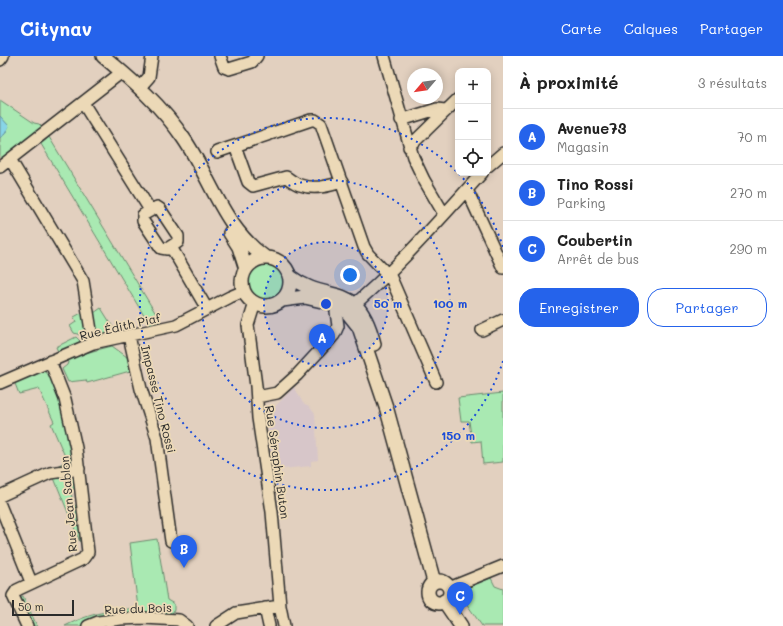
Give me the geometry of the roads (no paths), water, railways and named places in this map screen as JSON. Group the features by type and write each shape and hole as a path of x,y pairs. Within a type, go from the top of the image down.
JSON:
{"main road":[{"path":"103,56 140,88 159,107 185,139 221,207 250,247 266,258 280,263 289,276 303,285 336,294 351,308"},
{"path":"221,207 225,222 239,247 246,269"},
{"path":"266,258 255,261 246,269 242,280 244,291 255,303 270,306 282,300 305,297 351,308 364,314 371,331 387,410 434,582"},
{"path":"282,300 289,289 289,276"},
{"path":"434,582 444,582 448,588 449,594 444,601 437,602 429,596 429,586 434,582"},
{"path":"444,601 460,626"}],"street":[{"path":"0,60 3,56"},
{"path":"140,88 149,77 152,56"},
{"path":"220,56 224,67 229,69 252,62 257,56"},
{"path":"384,56 401,120 410,147 424,180 444,214"},
{"path":"0,167 122,72"},
{"path":"410,147 455,102"},
{"path":"83,103 150,210"},
{"path":"401,120 437,110 445,110"},
{"path":"217,152 316,120 323,128 364,247 368,254 388,274 436,382"},
{"path":"235,146 248,182 253,186 286,177 300,185 310,187 326,186 342,182"},
{"path":"491,163 503,153"},
{"path":"10,159 83,281 93,343"},
{"path":"351,308 388,274 479,176"},
{"path":"467,190 503,268"},
{"path":"157,207 160,209 178,236 178,242 171,247 167,249 161,248 143,221 143,215 150,210 157,207"},
{"path":"171,247 207,309"},
{"name":"Rue Édith Piaf","path":"0,383 93,343 176,325 244,291"},
{"name":"Rue Séraphin Buton","path":"255,303 248,325 272,512 280,606 284,626"},
{"path":"256,396 272,395 281,390 334,335 338,326 335,304"},
{"path":"482,330 503,320"},
{"name":"Impasse Tino Rossi","path":"129,336 141,390 157,438 171,541"},
{"name":"Rue Jean Sablon","path":"27,626 13,596 17,590 87,556 88,552 79,469 65,399 50,361"},
{"path":"0,496 50,473 79,469"},
{"path":"0,505 31,582"},
{"path":"448,588 503,566"},
{"path":"216,626 236,613 280,606"},
{"path":"265,608 269,626"},
{"name":"Rue du Bois","path":"88,626 98,622 144,618 179,620 187,626"}],"water":[{"path":"0,116 9,126 5,134 0,138"}],"place":[{"name":"Avenue73","path":"322,357"},
{"name":"Tino Rossi","path":"184,568"},
{"name":"Coubertin","path":"460,615"}]}
